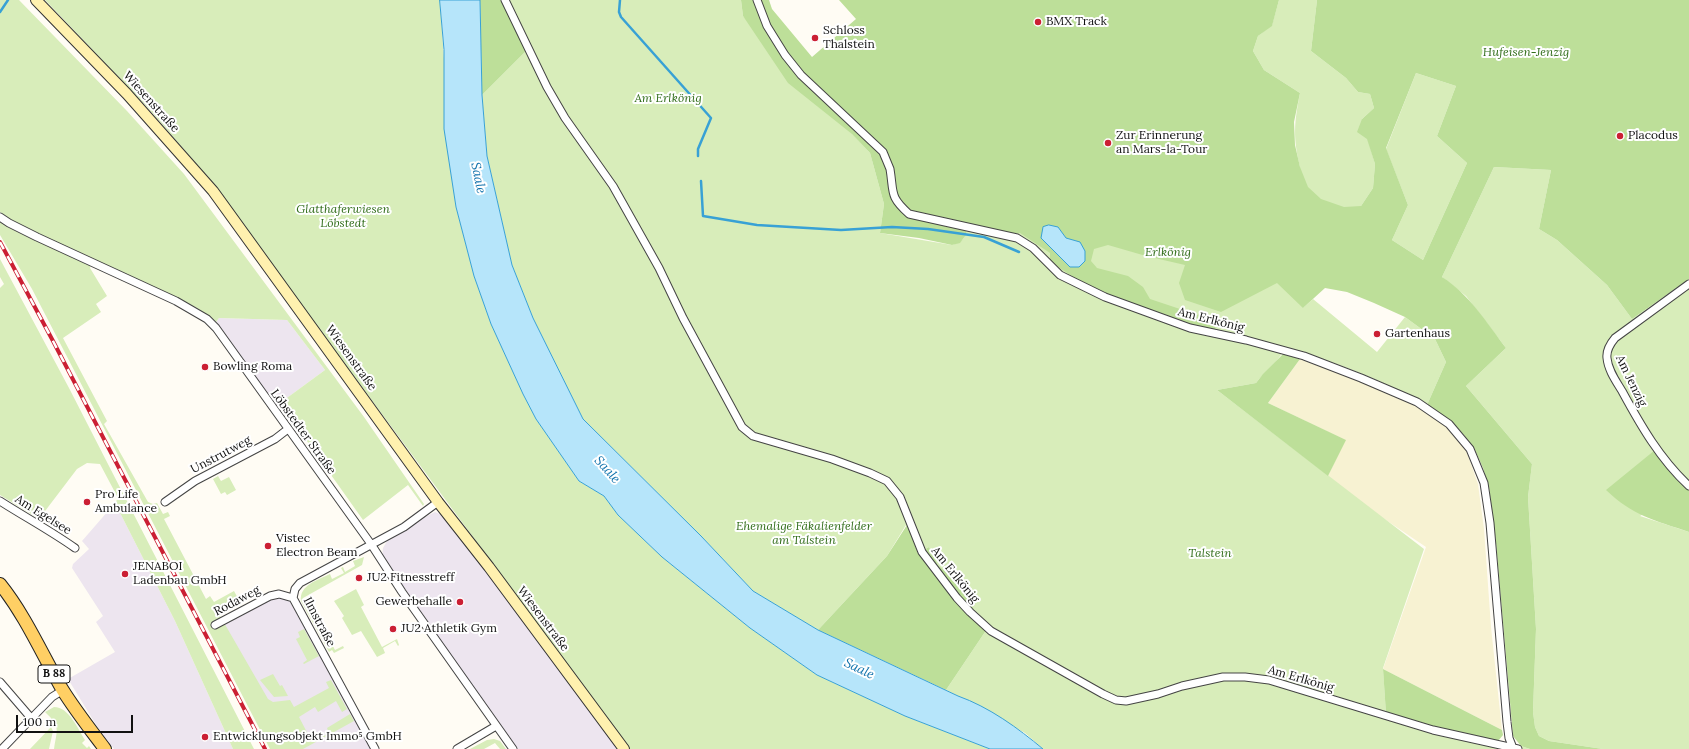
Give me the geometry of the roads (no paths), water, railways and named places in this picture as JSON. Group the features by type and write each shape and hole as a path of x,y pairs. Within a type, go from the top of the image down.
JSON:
{"main road":[{"name":"B 88","path":"0,584 9,595 63,690 105,749"}],"street":[{"name":"Wiesenstraße","path":"36,0 127,94 213,191 438,502 489,567 624,749"},
{"name":"Am Erlkönig","path":"505,0 546,87 565,118 614,186 659,268 683,318 742,427 753,436 832,459 887,481 900,497 922,552 957,598 991,631 1086,686 1116,700 1126,701 1138,699 1182,686 1223,677 1245,677 1269,680 1433,730 1515,749"},
{"name":"Am Erlkönig","path":"757,0 767,26 789,60 801,75 883,152 890,169 891,188 897,204 908,214 1017,238 1033,248 1060,275 1105,297 1190,328 1246,340 1318,362 1361,378 1417,402 1449,424 1470,449 1484,483 1490,523 1507,722 1509,738 1515,749"},
{"name":"Löbstedter Straße","path":"0,217 37,237 164,296 207,319 216,328 371,544 513,749"},
{"name":"Am Jenzig","path":"1689,284 1615,338 1608,349 1606,356 1613,375 1641,426 1670,467 1689,486"},
{"name":"Unstrutweg","path":"165,502 195,481 275,439 288,429"},
{"name":"Am Egelsee","path":"0,501 55,534 75,548"},
{"name":"Ilmstraße","path":"375,749 294,598 295,589 300,583 404,527 438,502"},
{"name":"Rodaweg","path":"215,625 270,596 279,594 294,598"},
{"path":"0,682 31,718"},
{"path":"2,749 52,697 63,690"},
{"path":"457,749 496,726"}],"water":[{"name":"Saale","path":"440,0 480,0 482,95 487,156 512,265 533,318 583,419 701,536 753,591 818,630 981,706 1024,733 1043,749 990,749 905,716 817,675 750,628 662,557 618,515 604,496 579,481 536,419 523,394 491,324 474,276 456,207 444,129 444,50"},
{"path":"1049,225 1058,227 1066,238 1080,242 1085,251 1085,261 1079,267 1070,267 1041,238 1043,227"}],"waterway":[{"path":"0,12 8,0"},
{"path":"620,0 619,12 621,17 711,118 698,149 698,156"},
{"path":"701,181 703,216 757,225 841,230 892,227 928,229 984,237 1019,252"}],"railway":[{"path":"0,242 265,749"}],"place":[{"name":"BMX Track","path":"1038,22"},
{"name":"Schloss Thalstein","path":"815,38"},
{"name":"Placodus","path":"1620,136"},
{"name":"Zur Erinnerung an Mars-la-Tour","path":"1108,143"},
{"name":"Gartenhaus","path":"1377,334"},
{"name":"Bowling Roma","path":"205,367"},
{"name":"Pro Life Ambulance","path":"87,502"},
{"name":"Vistec Electron Beam","path":"268,546"},
{"name":"JENABOI Ladenbau GmbH","path":"125,574"},
{"name":"JU2 Fitnesstreff","path":"359,578"},
{"name":"Gewerbehalle","path":"460,602"},
{"name":"JU2 Athletik Gym","path":"393,629"},
{"name":"Entwicklungsobjekt Immo⁵ GmbH","path":"205,737"}],"park label":[{"name":"Hufeisen-Jenzig","path":"1526,53"},
{"name":"Glatthaferwiesen Löbstedt","path":"343,217"},
{"name":"Erlkönig","path":"1168,253"},
{"name":"Ehemalige Fäkalienfelder am Talstein","path":"804,534"},
{"name":"Talstein","path":"1210,554"}]}
